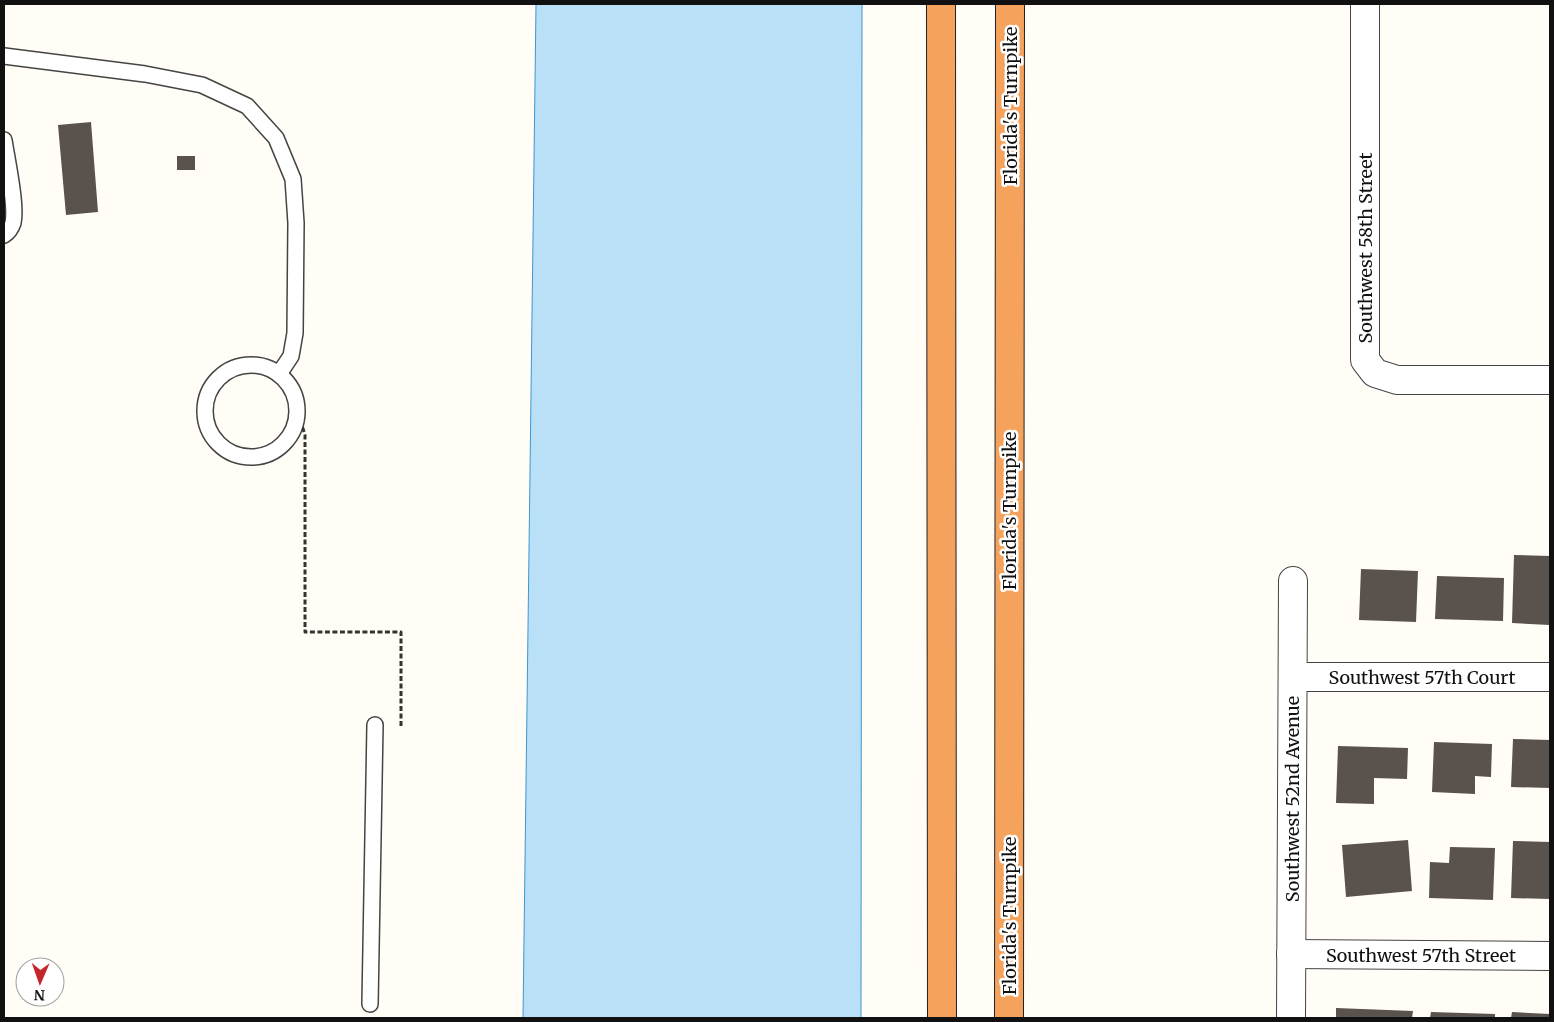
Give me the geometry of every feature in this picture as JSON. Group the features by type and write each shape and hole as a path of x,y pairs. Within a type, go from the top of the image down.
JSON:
{"highway":[{"path":"941,4 942,1018"},
{"name":"Florida's Turnpike","path":"1009,1018 1010,4"}],"street":[{"name":"Southwest 58th Street","path":"1365,4 1365,360 1375,373 1397,380 1550,380"},
{"name":"Southwest 52nd Avenue","path":"1291,1018 1293,580"},
{"name":"Southwest 57th Court","path":"1293,677 1550,677"},
{"name":"Southwest 57th Street","path":"1291,954 1550,956"}],"lane":[{"path":"4,56 145,74 202,85 247,106 276,138 293,179 296,223 295,333 291,356 279,374"},
{"path":"4,140 5,163 12,192 13,222 10,232 4,236"},
{"path":"248,365 264,367 279,374 290,384 296,398 298,413 294,429 285,443 272,453 256,458 240,456 225,450 213,439 206,424 204,407 208,392 218,378 232,368 248,365"},
{"path":"370,1004 375,725"}],"path":[{"path":"298,413 305,436 306,632 401,632 401,726"}],"water":[{"path":"536,4 862,4 861,1018 523,1018"}],"building":[{"path":"91,122 98,212 66,215 58,125"},
{"path":"177,156 195,156 195,170 177,170"},
{"path":"1514,555 1550,556 1550,625 1512,623"},
{"path":"1361,569 1418,571 1416,622 1359,620"},
{"path":"1437,576 1504,578 1503,621 1435,619"},
{"path":"1513,739 1550,740 1550,788 1511,787"},
{"path":"1434,742 1492,744 1491,777 1475,776 1475,794 1432,792"},
{"path":"1338,746 1408,748 1407,779 1374,778 1374,804 1336,803"},
{"path":"1408,840 1412,891 1346,897 1342,845"},
{"path":"1513,841 1550,842 1550,899 1511,898"},
{"path":"1450,847 1495,848 1493,900 1429,898 1430,862 1449,863"},
{"path":"1336,1008 1413,1011 1412,1018 1336,1018"},
{"path":"1431,1012 1495,1014 1495,1018 1430,1018"},
{"path":"1512,1012 1550,1014 1550,1018 1511,1018"}]}
